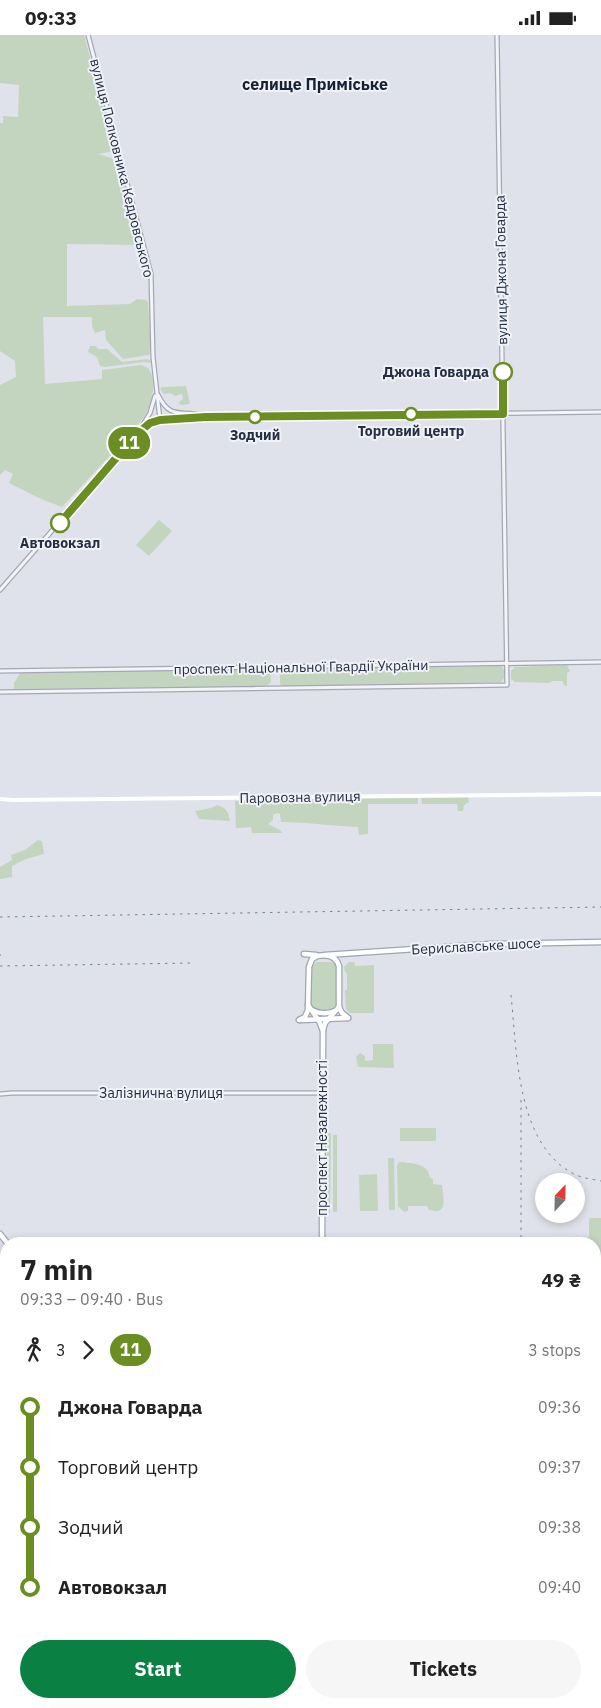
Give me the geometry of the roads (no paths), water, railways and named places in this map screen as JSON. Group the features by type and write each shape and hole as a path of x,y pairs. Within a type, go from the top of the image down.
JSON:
{"main road":[{"name":"Паровозна вулиця","path":"0,799 601,794"},
{"name":"Бериславське шосе","path":"323,955 490,944 601,941"},
{"path":"339,966 335,959 323,955 304,954 308,967 310,1008 306,1015 298,1020 348,1018 338,1008 339,966 344,957 351,953"},
{"path":"308,967 312,959 323,955"},
{"path":"310,1008 317,1013 324,1013 332,1012 338,1008"},
{"name":"проспект Незалежності","path":"310,1008 323,1031"},
{"name":"проспект Незалежності","path":"322,1237 323,1031 325,1023 338,1008"}],"street":[{"name":"вулиця Полковника Кедровського","path":"0,590 136,435 150,423 160,420 152,339 151,274 88,35"},
{"name":"вулиця Джона Говарда","path":"498,35 507,685"},
{"name":"вулиця Полковника Кедровського","path":"136,435 150,413 156,391"},
{"path":"156,391 164,405 174,412 206,417"},
{"path":"160,420 206,417 601,413"},
{"name":"проспект Національної Гвардії України","path":"0,671 601,662"},
{"name":"проспект Національної Гвардії України","path":"0,692 507,685"},
{"name":"Залізнична вулиця","path":"0,1094 323,1093"}],"railway":[{"path":"0,917 601,907"},
{"path":"0,966 192,963"},
{"path":"511,995 518,1068 530,1118 540,1140 554,1159 572,1173 601,1181"},
{"path":"521,1100 521,1237"}],"place":[{"name":"Джона Говарда","path":"503,372"},
{"name":"Торговий центр","path":"411,414"},
{"name":"Зодчий","path":"255,417"},
{"name":"Автовокзал","path":"60,523"}],"district":[{"name":"селище Приміське","path":"315,84"}]}
